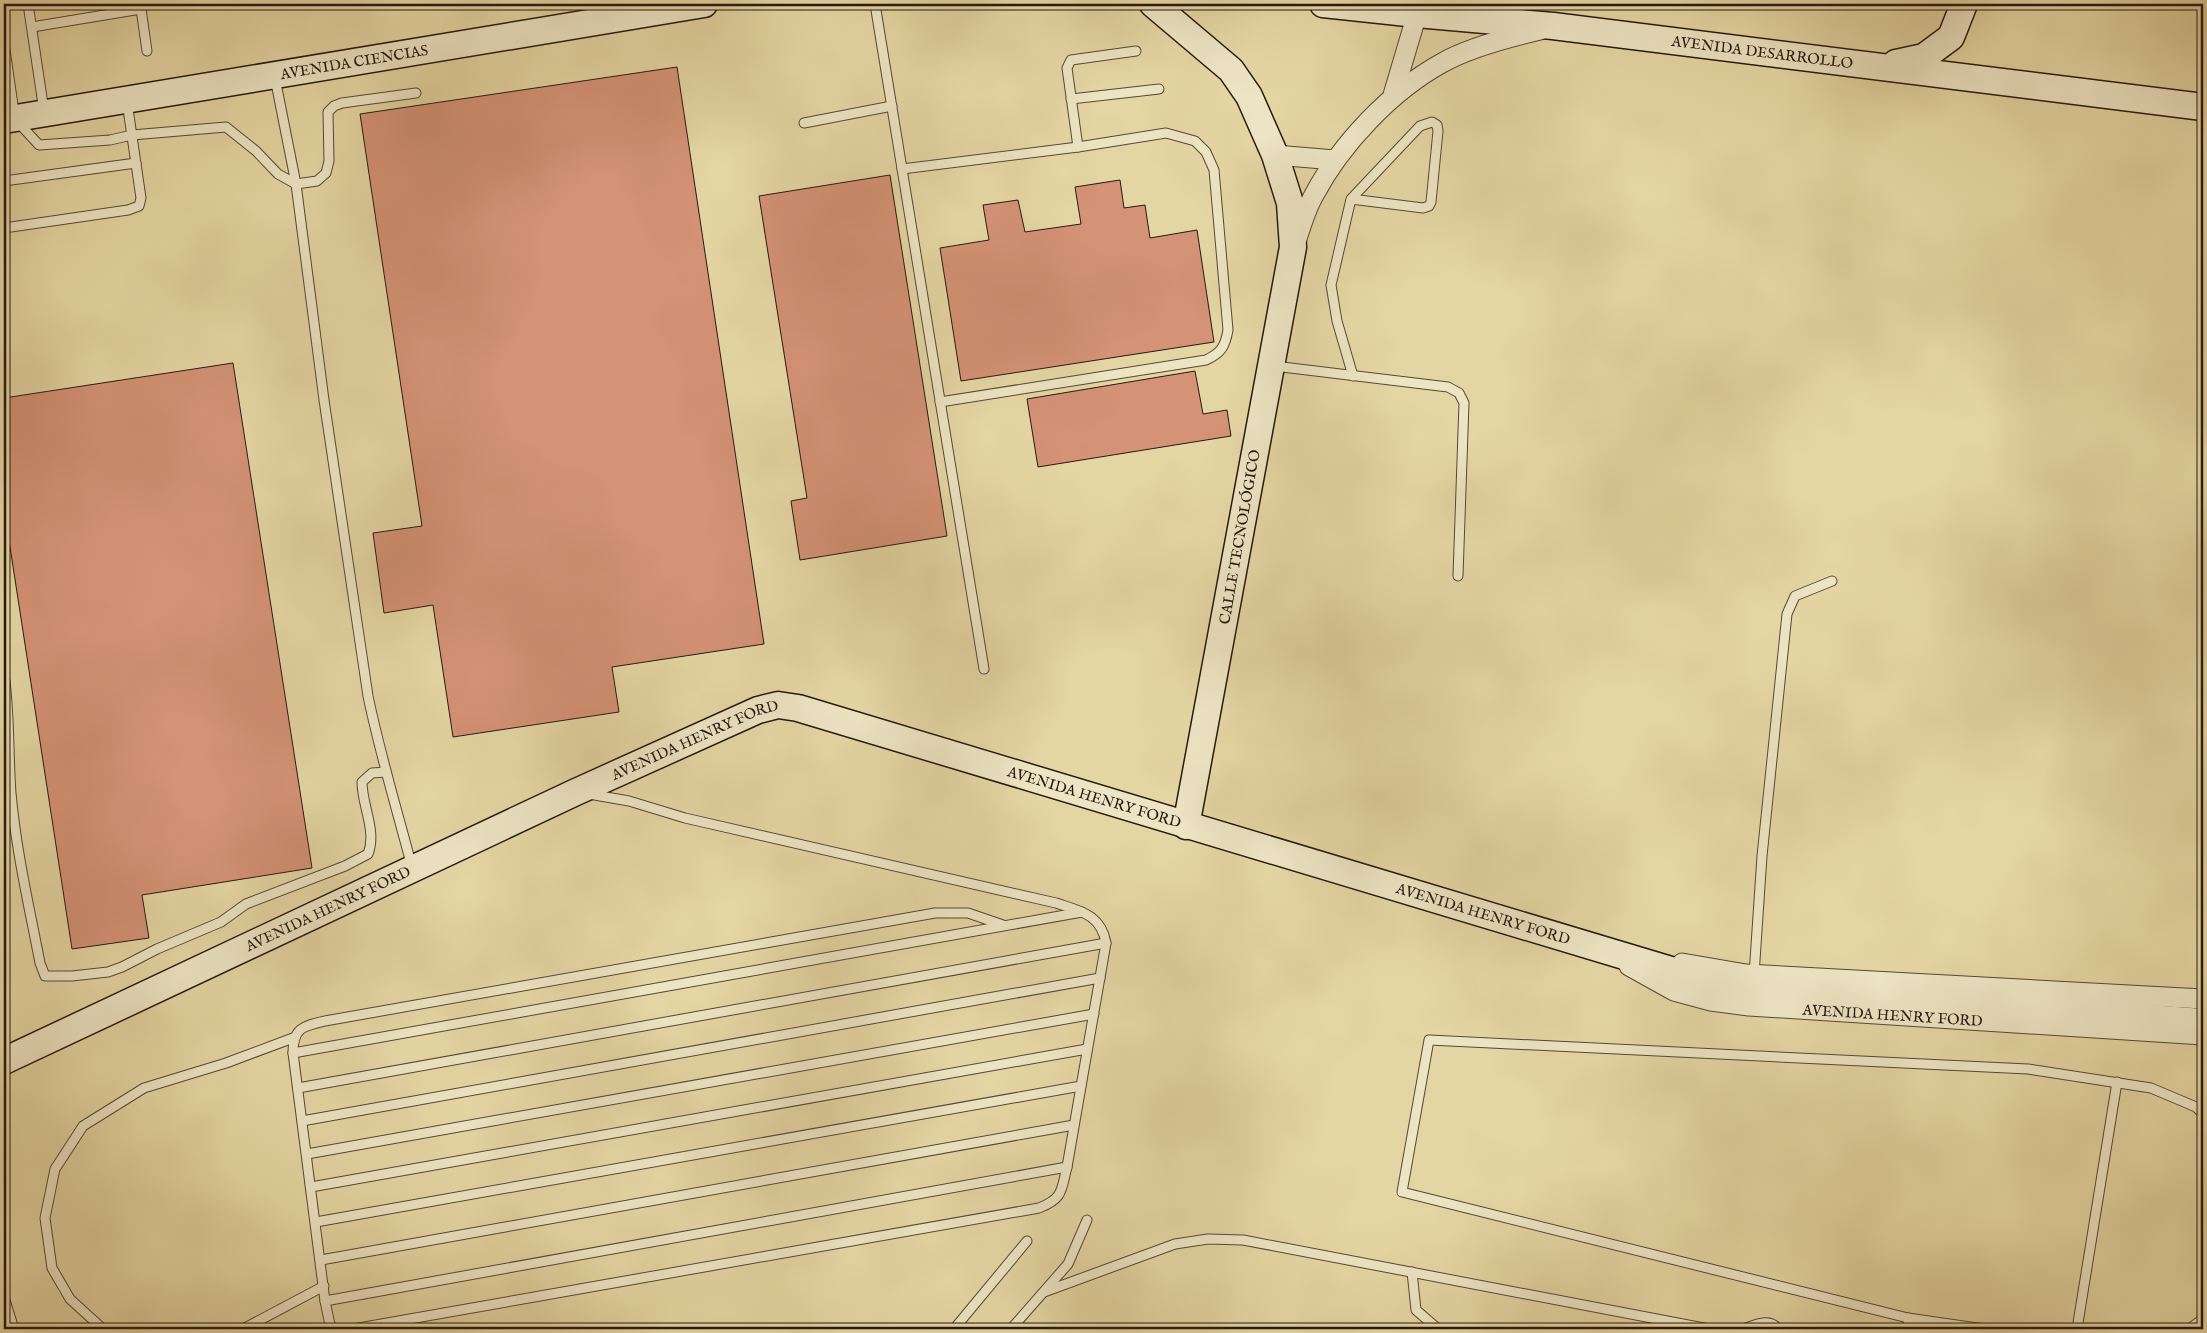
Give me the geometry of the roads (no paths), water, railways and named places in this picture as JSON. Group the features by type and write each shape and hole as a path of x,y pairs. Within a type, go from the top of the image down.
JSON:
{"street":[{"name":"AVENIDA CIENCIAS","path":"10,120 704,4"},
{"name":"CALLE TECNOLÓGICO","path":"1153,4 1231,70 1249,96 1275,155 1290,203 1293,247"},
{"name":"AVENIDA DESARROLLO","path":"1323,4 1420,9 2203,107"},
{"path":"1880,66 1924,57 1931,52 1951,36 1964,4"},
{"name":"CALLE TECNOLÓGICO","path":"1393,95 1420,9"},
{"name":"CALLE TECNOLÓGICO","path":"1186,826 1293,247 1313,197 1335,160 1393,95 1443,62 1507,38 1553,26"},
{"path":"1275,155 1335,160"},
{"name":"AVENIDA HENRY FORD","path":"4,1062 576,792 758,710 778,705 798,708 1186,826 1734,988 2203,1022"},
{"name":"AVENIDA HENRY FORD","path":"1595,947 1754,975 2203,999"},
{"name":"AVENIDA HENRY FORD","path":"1595,947 1674,991 1711,1001 1749,1006 2203,1035"}],"lane":[{"path":"28,4 45,114"},
{"path":"875,4 984,668"},
{"path":"32,28 141,6 147,51"},
{"path":"4,43 10,120 39,145 110,140 132,135 226,127 256,151 278,174 296,184 317,181 326,173 329,162 328,112 334,106 342,103 416,93"},
{"path":"1078,147 1067,68 1071,60 1136,51"},
{"path":"274,75 296,184 324,400 368,696 412,870"},
{"path":"1072,99 1159,89"},
{"path":"4,228 128,210 139,206 141,198 127,100"},
{"path":"804,123 892,106"},
{"path":"1351,199 1423,208 1429,206 1431,202 1437,140 1436,125 1432,122 1420,126 1351,199 1331,285 1337,321 1354,376"},
{"path":"902,169 1078,147 1166,133 1195,141 1206,152 1214,170 1228,330 1226,344 1219,354 1206,360 940,402"},
{"path":"4,181 136,163"},
{"path":"1272,366 1448,388 1459,393 1464,403 1458,576"},
{"path":"1754,975 1762,856 1787,614 1795,596 1832,581"},
{"path":"4,674 8,702 11,792 19,853 40,963 45,976 72,976 108,972 122,967 220,922 246,904 345,866 368,854 372,837 362,796 362,782 372,773 386,772"},
{"path":"353,1329 1040,1208 1054,1202 1060,1194 1067,1166 1106,943 1104,934 1097,921 1082,912 1056,903 685,818 629,801 576,792"},
{"path":"293,1053 1082,912"},
{"path":"103,1329 70,1299 52,1268 45,1218 55,1169 83,1126 144,1088 226,1063 293,1038 299,1030 308,1025 325,1021 935,913 968,913 1003,925"},
{"path":"298,1088 1106,943"},
{"path":"302,1120 1100,978"},
{"path":"307,1154 1094,1014"},
{"path":"293,1038 293,1053 325,1301 330,1325 335,1329"},
{"path":"1984,1329 1908,1318 1402,1192 1428,1040 2028,1069 2151,1088 2196,1107 2203,1114"},
{"path":"311,1187 1087,1050"},
{"path":"2077,1329 2117,1082"},
{"path":"316,1222 1081,1086"},
{"path":"321,1260 1074,1126"},
{"path":"325,1301 1067,1166"},
{"path":"1011,1329 1068,1264 1088,1220"},
{"path":"1044,1292 1175,1244 1208,1239 1242,1240 1709,1329"},
{"path":"954,1329 1027,1241"},
{"path":"1412,1272 1416,1310 1438,1329"},
{"path":"243,1329 324,1286"},
{"path":"4,1297 14,1329"},
{"path":"1908,1318 1908,1329"},
{"path":"2189,1329 2203,1319"},
{"path":"1743,1329 1765,1322 1776,1326 1778,1329"}]}
